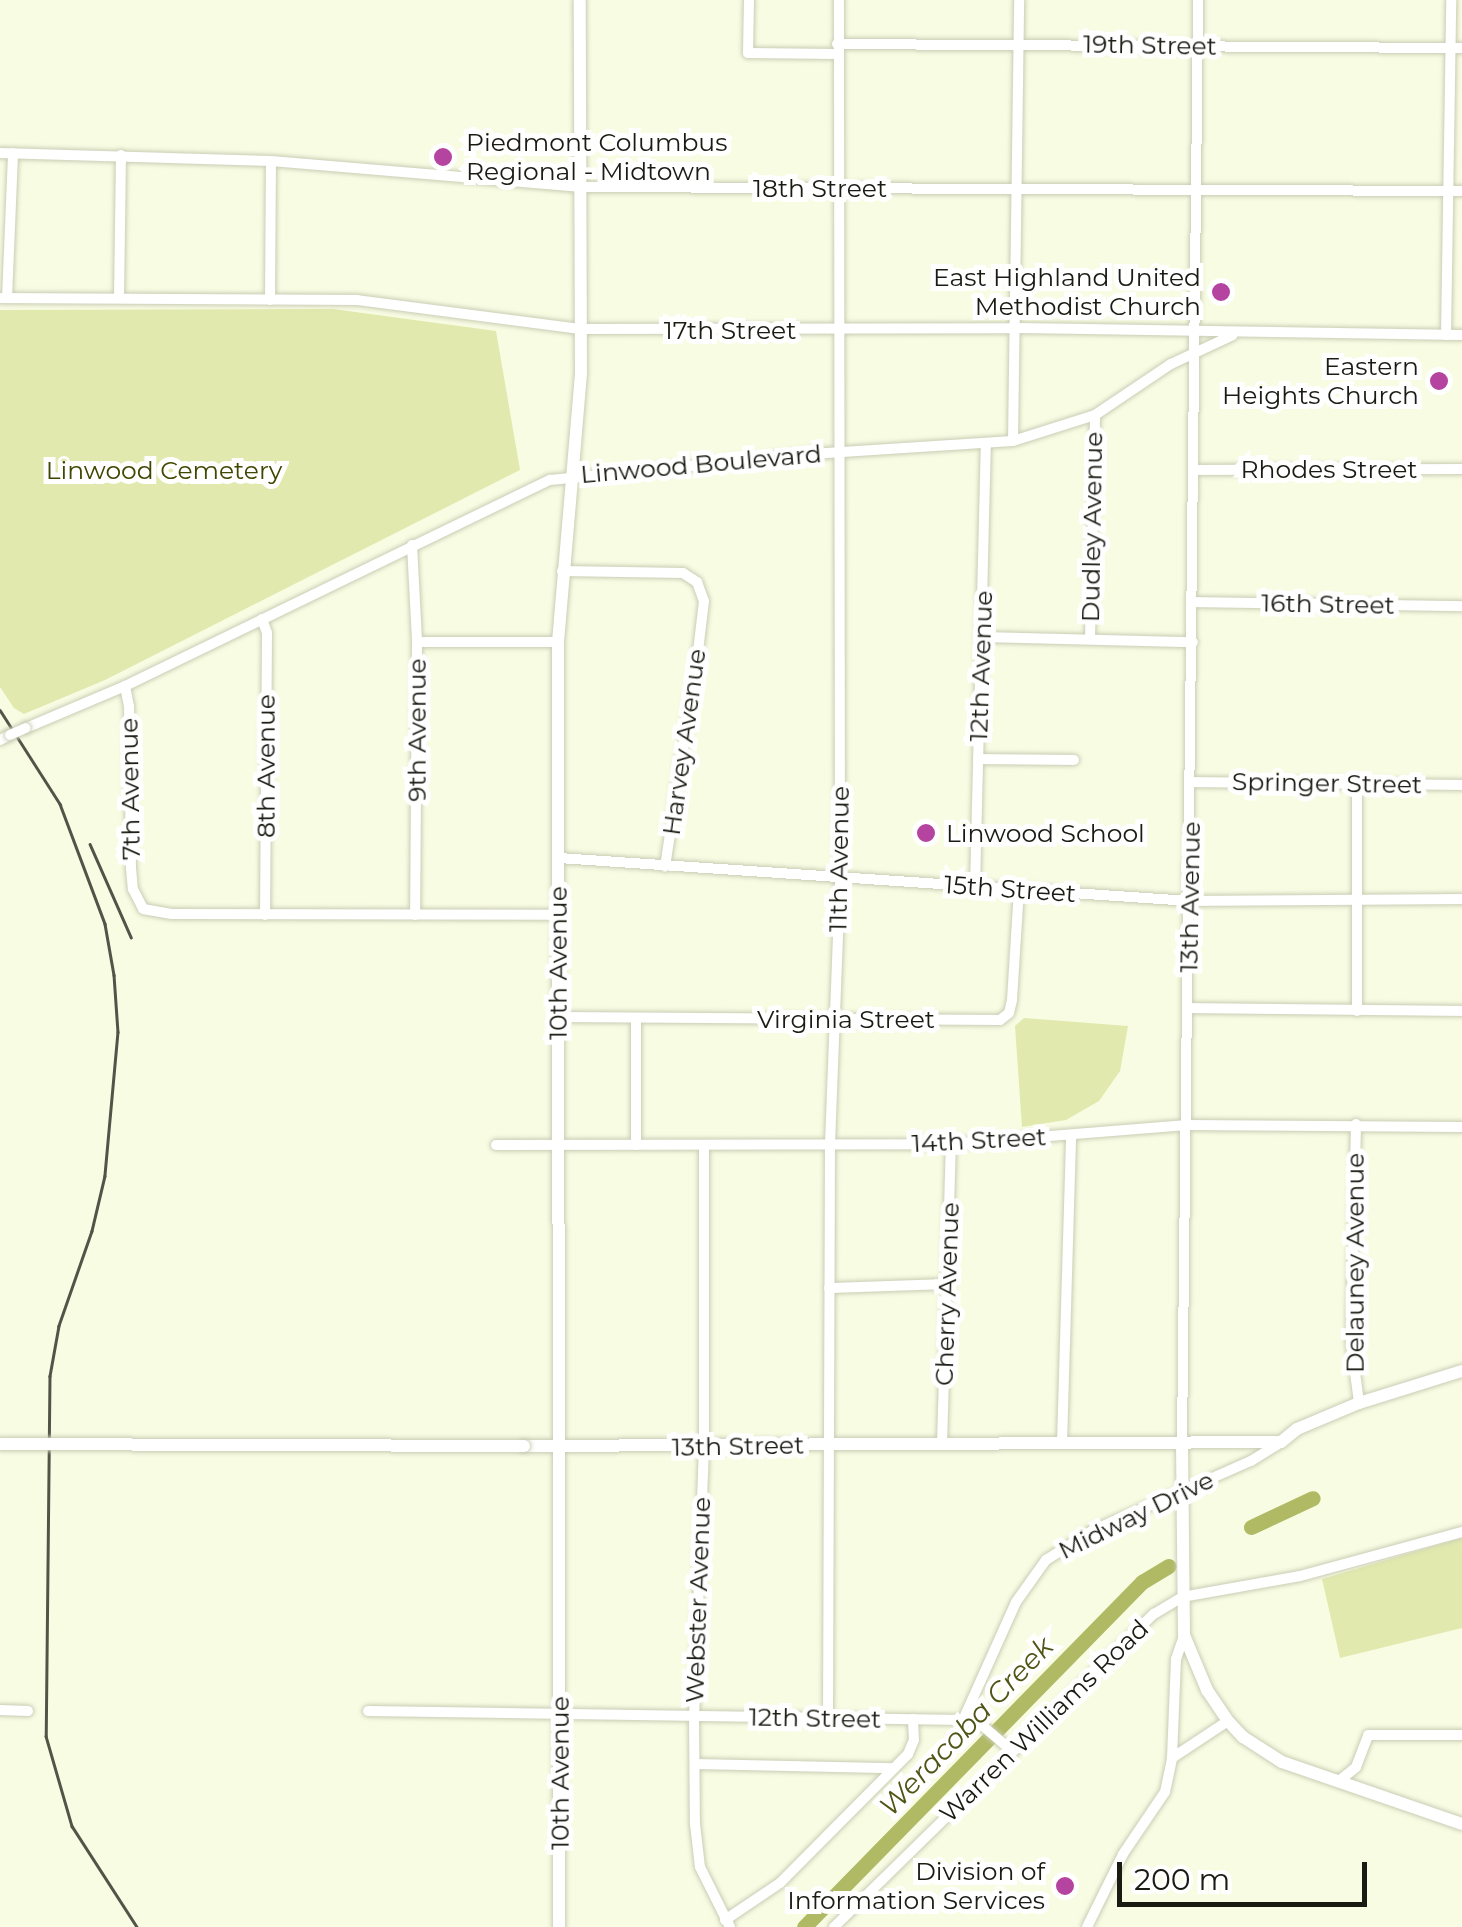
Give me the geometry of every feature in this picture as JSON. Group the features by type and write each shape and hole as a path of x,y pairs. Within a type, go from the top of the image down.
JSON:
{"main road":[{"name":"10th Avenue","path":"559,1927 558,642 581,328 580,0"},
{"name":"13th Street","path":"0,1444 558,1447 1281,1442 1298,1429 1359,1402 1462,1371"},
{"path":"1182,1443 1184,1635 1207,1690 1228,1721 1243,1737 1282,1762 1462,1824"}],"street":[{"name":"19th Street","path":"749,0 748,54 1020,44 1457,48"},
{"name":"11th Avenue","path":"828,1717 830,1144 840,878 838,0"},
{"path":"1013,442 1020,190 1020,0"},
{"name":"13th Avenue","path":"1182,1443 1196,470 1198,0"},
{"path":"1446,334 1456,191 1457,48 1451,0"},
{"name":"18th Street","path":"6,153 271,161 579,186 1456,191"},
{"path":"4,298 6,153"},
{"path":"119,298 121,154"},
{"path":"270,300 271,161"},
{"name":"17th Street","path":"4,298 357,300 581,328 1016,328 1462,335"},
{"path":"1197,351 1239,333"},
{"name":"Linwood Boulevard","path":"5,738 125,686 530,486 571,474 1013,442 1095,415 1197,351"},
{"name":"Dudley Avenue","path":"1090,639 1095,415"},
{"name":"12th Avenue","path":"976,887 986,445"},
{"name":"Rhodes Street","path":"1196,470 1462,469"},
{"name":"9th Avenue","path":"412,545 417,642 415,915"},
{"name":"Harvey Avenue","path":"562,571 683,573 697,582 704,601 666,866"},
{"name":"16th Street","path":"1194,602 1462,606"},
{"name":"8th Avenue","path":"262,619 267,634 265,915"},
{"path":"982,637 1193,642"},
{"path":"417,642 558,642"},
{"name":"7th Avenue","path":"125,686 130,706 134,892 143,909 172,914 265,915"},
{"path":"978,759 1074,760"},
{"name":"Springer Street","path":"1191,782 1462,785"},
{"path":"1356,1011 1357,784"},
{"name":"15th Street","path":"559,858 1190,901 1462,899"},
{"name":"Virginia Street","path":"558,1016 1005,1018 1012,1000 1019,890"},
{"path":"265,915 557,916"},
{"path":"1188,1008 1462,1011"},
{"path":"636,1018 636,1144"},
{"name":"Delauney Avenue","path":"1356,1124 1351,1342 1359,1402"},
{"name":"14th Street","path":"496,1145 951,1144 1187,1126 1462,1127"},
{"path":"1062,1443 1071,1135"},
{"name":"Cherry Avenue","path":"942,1444 951,1144"},
{"name":"Webster Avenue","path":"704,1145 704,1446 695,1764 700,1867 728,1923"},
{"path":"829,1288 949,1284"},
{"name":"Midway Drive","path":"963,1720 1016,1602 1046,1560 1092,1531 1251,1461 1281,1442"},
{"name":"Warren Williams Road","path":"834,1927 1122,1642 1182,1596 1300,1576 1462,1532"},
{"path":"1087,1927 1124,1854 1165,1792 1172,1758 1176,1659 1184,1635"},
{"path":"0,1710 28,1711"},
{"name":"12th Street","path":"368,1711 963,1720 978,1721 1011,1750"},
{"path":"728,1923 780,1883 894,1768 914,1740 914,1719"},
{"path":"1172,1758 1228,1721"},
{"path":"1339,1781 1356,1766 1368,1735 1382,1732 1407,1738 1462,1736"},
{"path":"695,1764 894,1768"}],"green space":[{"name":"Linwood Cemetery","path":"333,309 496,331 520,470 105,680 24,714 14,708 0,687 0,310"},
{"path":"1024,1018 1128,1026 1120,1071 1099,1101 1066,1120 1022,1127 1015,1026"},
{"path":"1462,1538 1462,1628 1340,1658 1322,1579"}],"waterway":[{"name":"Weracoba Creek","path":"1251,1527 1313,1498"},
{"name":"Weracoba Creek","path":"804,1927 1142,1582 1169,1566"}],"railway":[{"path":"0,710 60,804 105,924 114,975 118,1032 105,1176 92,1231 59,1326 50,1376 46,1736 72,1826 137,1927"},
{"path":"90,844 131,937"}],"place":[{"name":"Piedmont Columbus Regional - Midtown","path":"443,157"},
{"name":"East Highland United Methodist Church","path":"1221,292"},
{"name":"Eastern Heights Church","path":"1439,381"},
{"name":"Linwood School","path":"926,833"},
{"name":"Division of Information Services","path":"1065,1886"}]}
